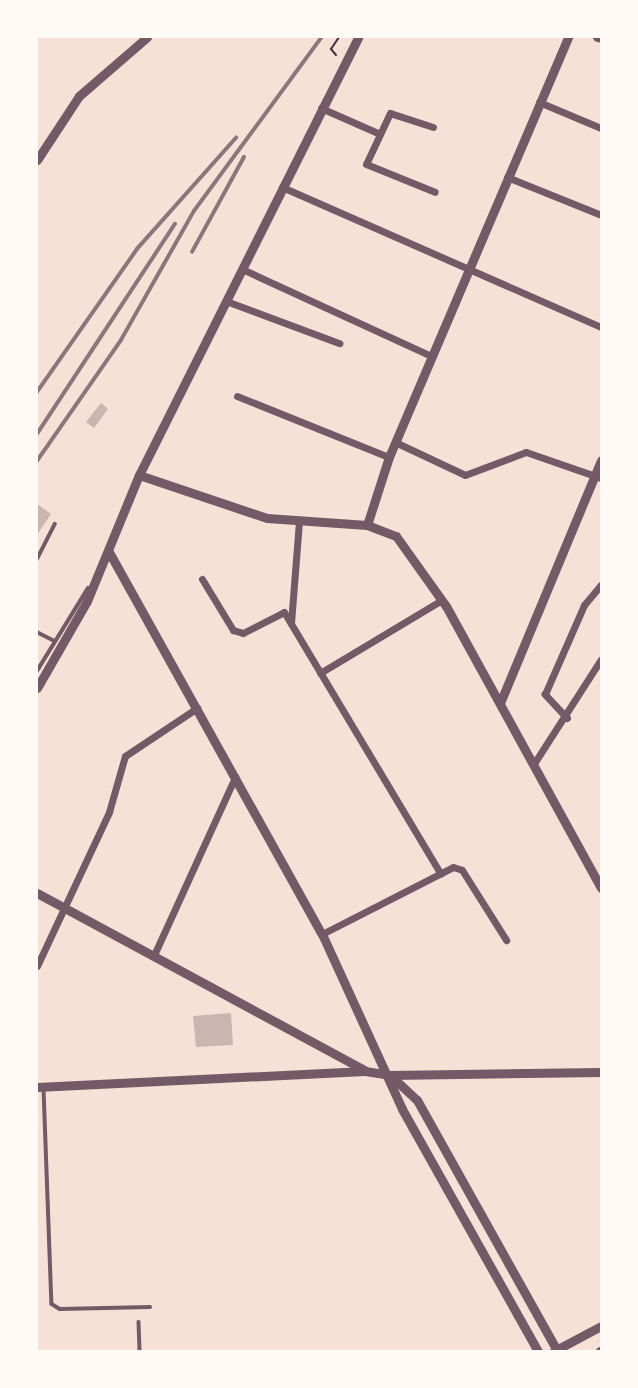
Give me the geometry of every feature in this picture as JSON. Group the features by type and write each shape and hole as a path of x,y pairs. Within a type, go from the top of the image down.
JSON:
{"street":[{"path":"37,160 79,96 147,37"},
{"path":"37,688 109,552 139,475 358,37"},
{"path":"367,525 395,442 568,37"},
{"path":"539,102 601,128"},
{"path":"321,108 378,133"},
{"path":"433,127 390,113 378,133 368,166 435,192"},
{"path":"507,177 601,215"},
{"path":"282,187 601,327"},
{"path":"242,269 431,356"},
{"path":"226,301 339,343"},
{"path":"237,397 389,457"},
{"path":"395,442 465,475 526,452 598,477"},
{"path":"500,703 598,477 601,460"},
{"path":"139,475 267,518 367,525 396,536 442,600 535,762 601,888"},
{"path":"291,624 299,521"},
{"path":"109,552 322,934 390,1075 402,1109 538,1351"},
{"path":"202,579 233,630 243,633 284,612 441,874"},
{"path":"567,718 545,694 584,606 601,585"},
{"path":"320,673 442,600"},
{"path":"535,762 567,718 601,659"},
{"path":"592,674 601,680"},
{"path":"37,966 66,909 109,812 125,756 197,708"},
{"path":"154,955 235,777"},
{"path":"322,934 441,874 461,870 506,940"},
{"path":"37,893 365,1071"},
{"path":"40,1087 365,1071 390,1075 601,1072"},
{"path":"390,1075 418,1100 556,1351 601,1326"}],"lane":[{"path":"37,559 55,524"},
{"path":"37,671 94,581"},
{"path":"37,632 55,641"},
{"path":"40,1087 52,1304 60,1310 150,1307"},
{"path":"139,1322 140,1351"}],"path":[{"path":"331,49 339,37"}],"building":[{"path":"101,403 108,409 94,428 86,422"},
{"path":"37,504 51,514 37,535"},
{"path":"231,1013 233,1045 196,1047 193,1016"}],"railway":[{"path":"37,461 121,340 194,211 322,37"},
{"path":"37,392 137,249 236,138"},
{"path":"192,252 244,157"},
{"path":"37,434 175,224"}]}
